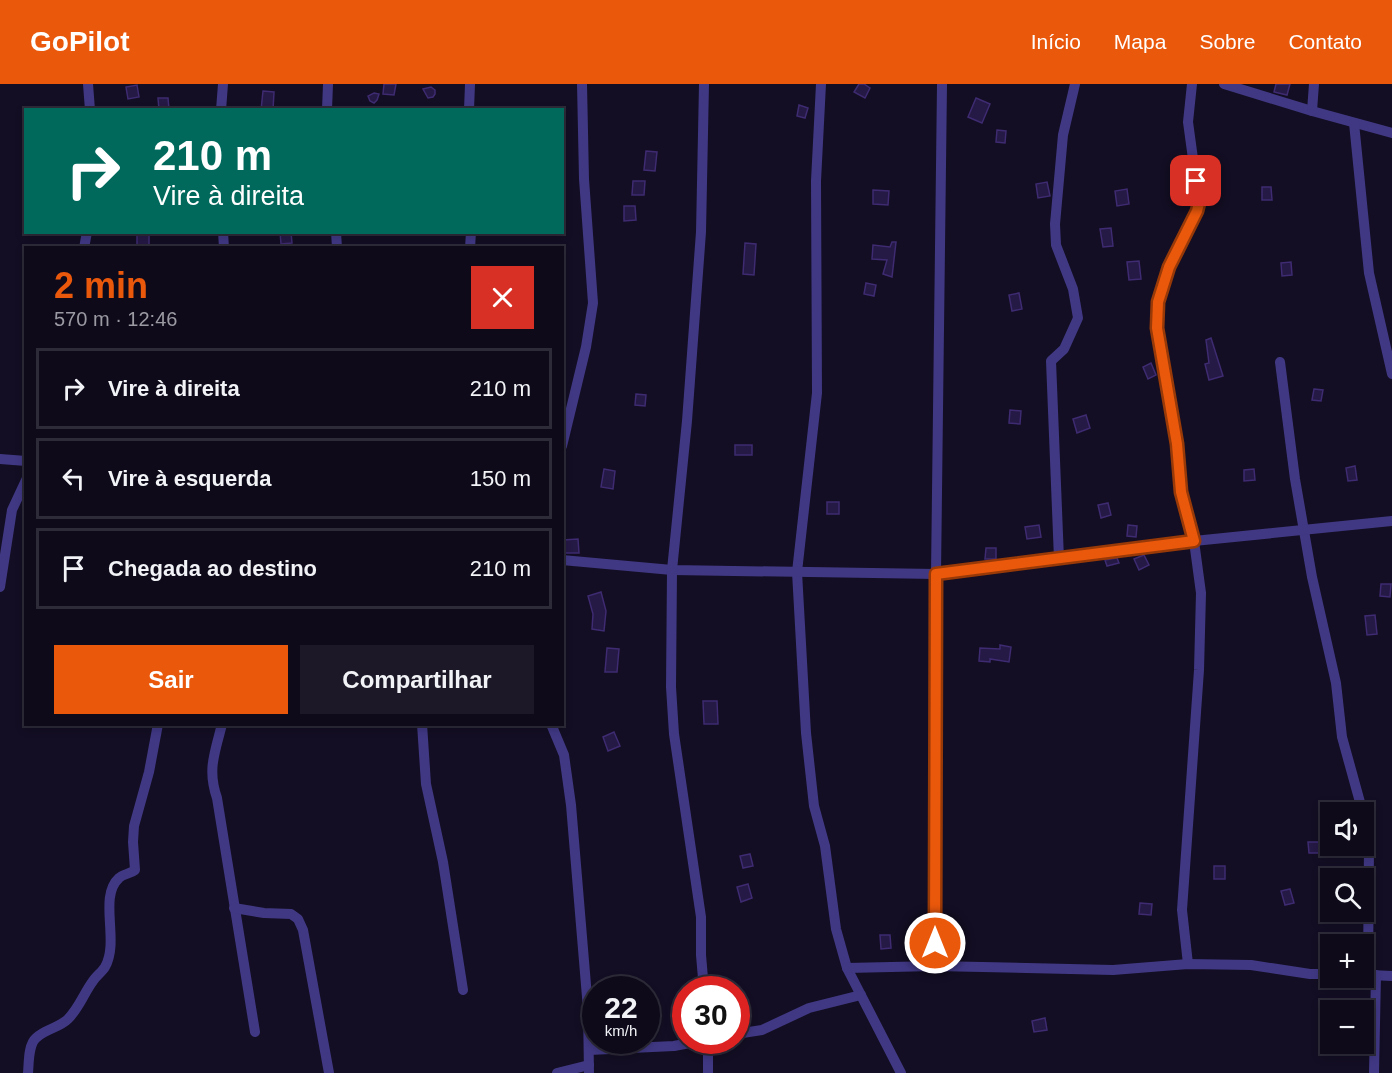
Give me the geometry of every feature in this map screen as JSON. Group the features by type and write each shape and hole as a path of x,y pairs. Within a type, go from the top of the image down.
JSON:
{"street":[{"path":"88,84 90,108"},
{"path":"221,108 223,84"},
{"path":"327,108 328,84"},
{"path":"469,108 470,84"},
{"path":"564,438 586,348 593,303 584,179 582,84"},
{"path":"703,976 701,917 674,734 671,687 672,570 687,421 700,243 704,84"},
{"path":"821,84 816,181 817,393 797,572 806,733 814,806 825,846 836,930 847,968 901,1073"},
{"path":"935,966 936,574 942,84"},
{"path":"1059,559 1051,361 1064,349 1078,318 1073,289 1056,245 1055,224 1063,135 1075,84"},
{"path":"1188,964 1182,910 1199,670 1201,593 1194,541 1181,492 1177,444 1157,328 1158,302 1169,267 1199,203 1188,122 1192,84"},
{"path":"1224,84 1392,133"},
{"path":"1312,111 1314,84"},
{"path":"1354,123 1369,273 1392,374"},
{"path":"1280,362 1295,478 1312,577 1336,683 1342,736 1360,802"},
{"path":"0,459 24,461"},
{"path":"0,586 12,510 24,484"},
{"path":"564,560 672,570 936,574 1194,541 1392,521"},
{"path":"28,1073 31,1045 36,1038 68,1020 93,980 106,966 112,936 110,897 120,877 135,870 134,826 149,772 158,726"},
{"path":"222,726 211,769 211,782 216,798 255,1032"},
{"path":"422,726 426,784 443,862 463,990"},
{"path":"552,726 564,754 571,805 585,976"},
{"path":"1369,856 1369,934"},
{"path":"234,908 264,913 291,914 298,919 303,930 329,1073"},
{"path":"847,968 935,966 1113,970 1188,964 1251,965 1320,974"},
{"path":"1374,975 1392,976"},
{"path":"1370,988 1374,1073"},
{"path":"750,1032 762,1030 809,1008 861,994"},
{"path":"708,1054 708,1073"},
{"path":"557,1073 589,1069"}],"building":[{"path":"384,84 396,84 394,95 383,94"},
{"path":"859,84 870,88 865,98 854,92"},
{"path":"1276,84 1290,84 1287,95 1274,92"},
{"path":"137,85 139,97 128,99 126,87"},
{"path":"431,87 435,90 435,94 428,98 423,89"},
{"path":"263,91 274,92 273,108 261,108"},
{"path":"374,93 379,94 374,103 368,96"},
{"path":"158,98 168,98 169,108 159,108"},
{"path":"976,98 990,104 982,123 968,117"},
{"path":"799,105 808,108 805,118 797,116"},
{"path":"997,130 1006,131 1005,143 996,142"},
{"path":"646,151 657,152 655,171 644,170"},
{"path":"633,181 645,181 644,195 632,195"},
{"path":"1047,182 1050,196 1038,198 1036,184"},
{"path":"1262,187 1271,187 1272,200 1262,200"},
{"path":"1127,189 1129,204 1117,206 1115,191"},
{"path":"873,190 889,191 888,205 873,204"},
{"path":"624,206 635,206 636,220 624,221"},
{"path":"1111,228 1113,246 1103,247 1100,229"},
{"path":"137,234 149,234 149,246 137,246"},
{"path":"280,234 291,234 292,243 281,244"},
{"path":"892,242 896,242 892,277 883,274 887,260 872,259 873,245 890,247"},
{"path":"745,243 756,244 754,275 743,274"},
{"path":"1139,261 1141,279 1129,280 1127,262"},
{"path":"1291,262 1292,275 1282,276 1281,263"},
{"path":"866,283 876,285 874,296 864,294"},
{"path":"1019,293 1022,309 1012,311 1009,295"},
{"path":"1211,338 1223,376 1209,380 1205,364 1209,363 1206,340"},
{"path":"1151,363 1156,375 1148,379 1143,367"},
{"path":"1314,389 1323,390 1321,401 1312,400"},
{"path":"636,394 646,395 645,406 635,405"},
{"path":"1010,410 1021,411 1020,424 1009,423"},
{"path":"1086,415 1090,428 1077,433 1073,419"},
{"path":"735,445 752,445 752,455 735,455"},
{"path":"1355,466 1357,480 1348,481 1346,468"},
{"path":"604,469 615,471 613,489 601,487"},
{"path":"1254,469 1255,480 1244,481 1244,470"},
{"path":"827,502 839,502 839,514 827,514"},
{"path":"1108,503 1111,515 1101,518 1098,505"},
{"path":"1039,525 1041,537 1027,539 1025,527"},
{"path":"1128,525 1137,526 1136,537 1127,536"},
{"path":"578,539 579,553 564,553 564,540"},
{"path":"986,548 996,548 996,559 985,559"},
{"path":"1144,555 1149,565 1139,570 1134,559"},
{"path":"1117,558 1119,563 1107,566 1105,560"},
{"path":"1381,584 1391,584 1390,597 1380,596"},
{"path":"601,592 606,611 604,631 592,629 593,614 588,596"},
{"path":"1375,615 1377,634 1367,635 1365,616"},
{"path":"1000,645 1011,647 1009,662 990,659 990,662 979,661 980,648 1000,649"},
{"path":"607,648 619,649 617,672 605,672"},
{"path":"703,701 717,701 718,724 704,724"},
{"path":"614,732 620,746 608,751 603,737"},
{"path":"1308,842 1320,842 1320,853 1309,853"},
{"path":"750,854 753,866 743,868 740,856"},
{"path":"1214,866 1225,866 1225,879 1214,879"},
{"path":"748,884 752,898 741,902 737,887"},
{"path":"1290,889 1294,903 1285,905 1281,891"},
{"path":"1140,903 1152,904 1151,915 1139,914"},
{"path":"880,935 890,935 891,948 881,949"},
{"path":"1045,1018 1047,1030 1034,1032 1032,1021"}],"route":[{"path":"935,943 936,574 1194,541 1181,492 1177,444 1157,328 1158,302 1169,267 1197,211 1199,203 1196,181"}]}
